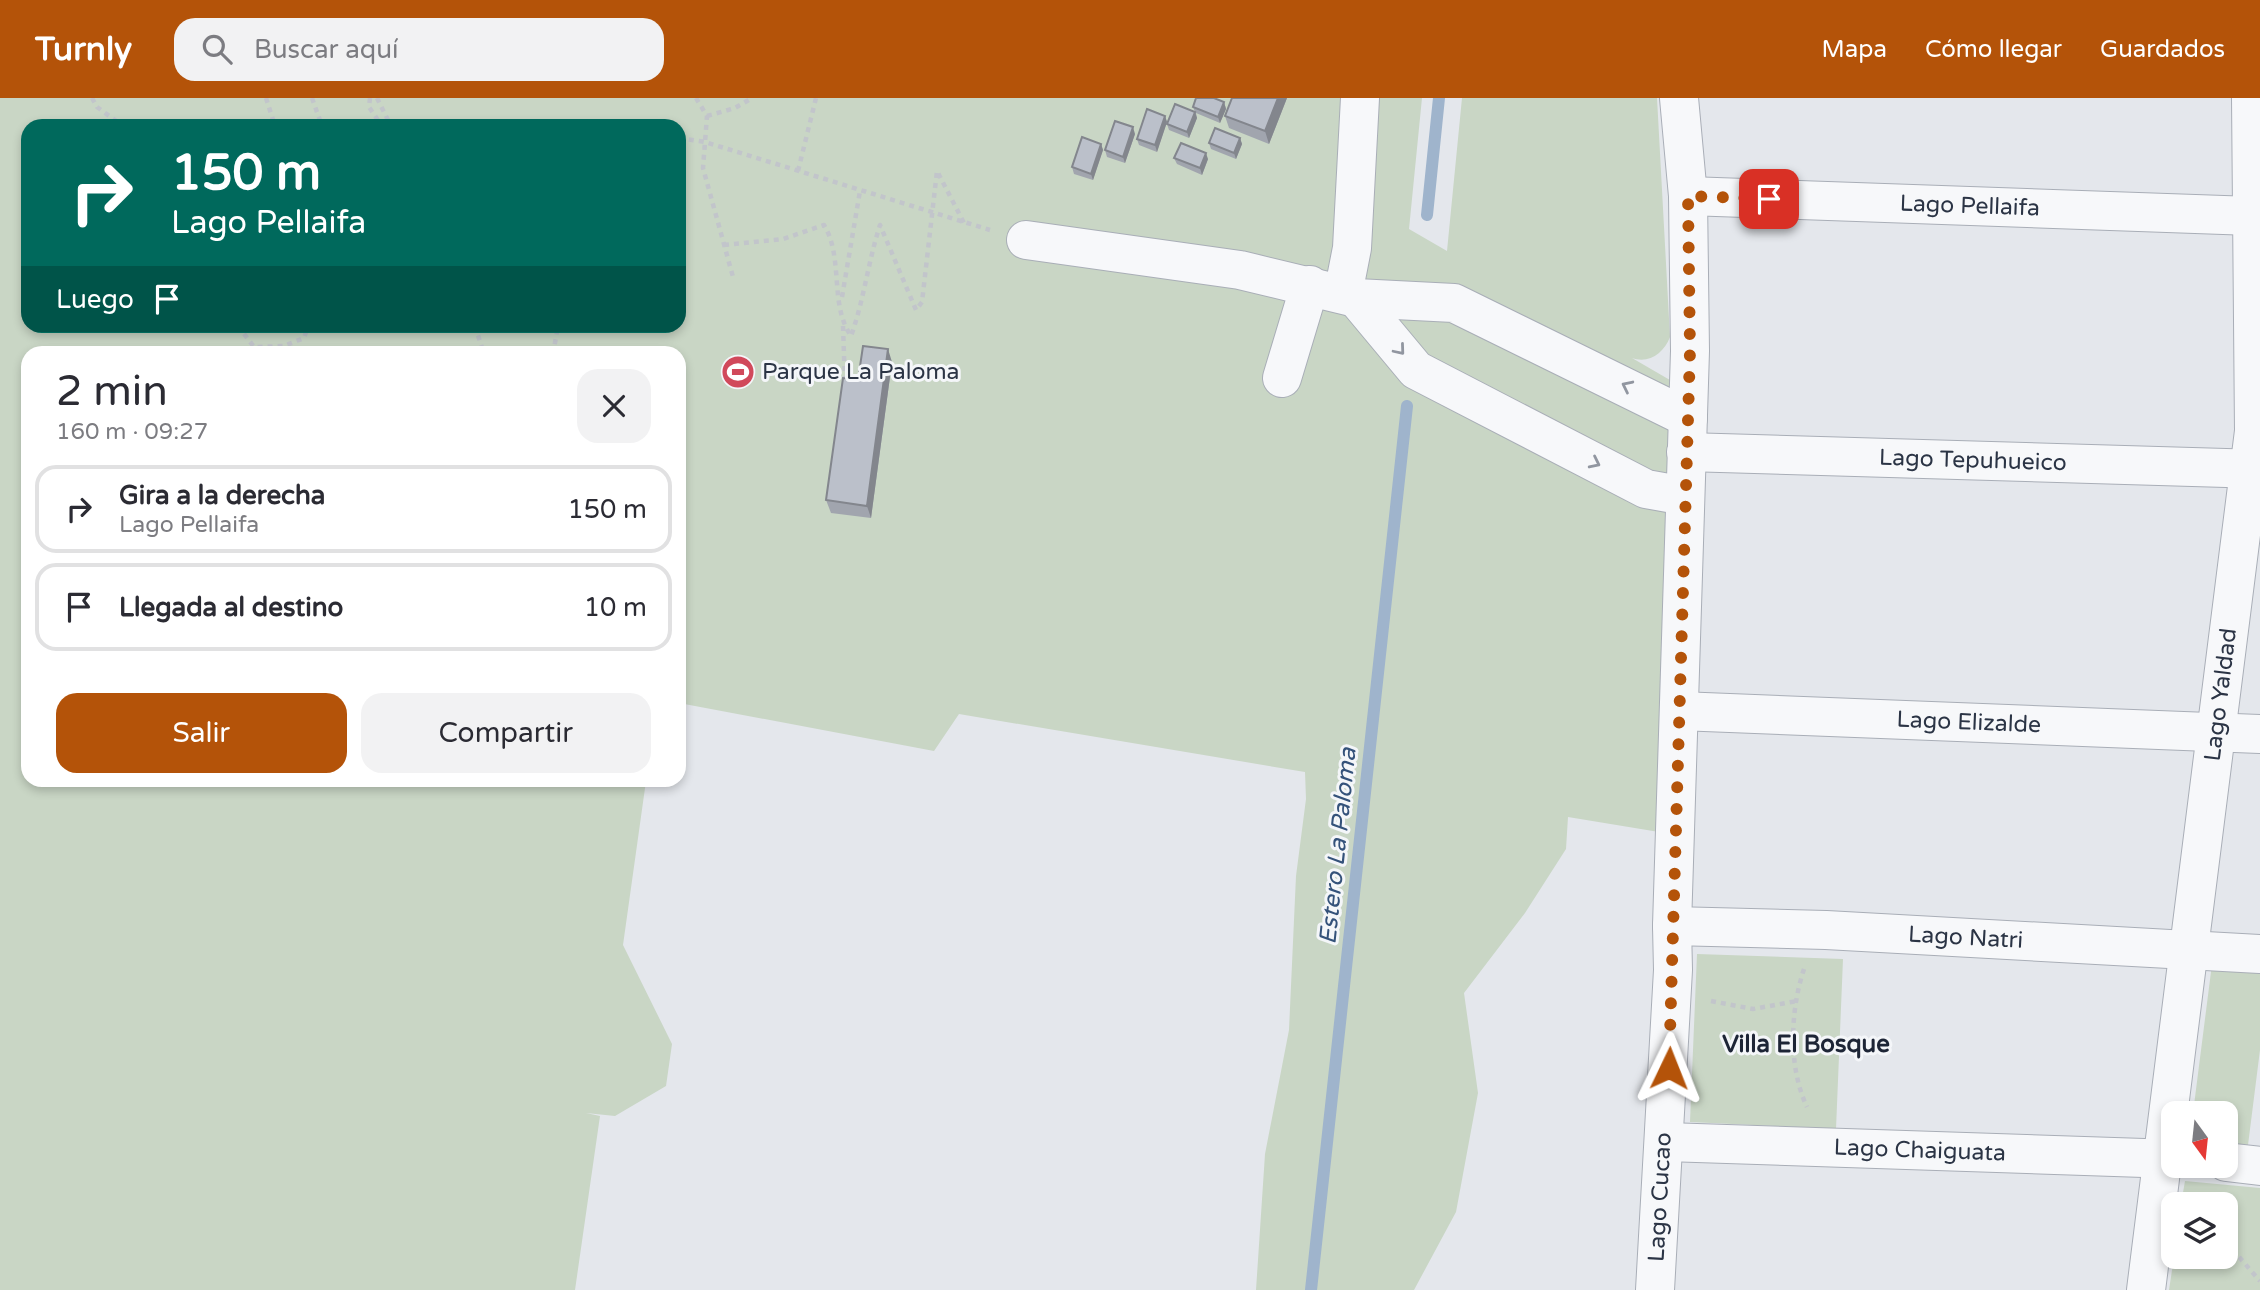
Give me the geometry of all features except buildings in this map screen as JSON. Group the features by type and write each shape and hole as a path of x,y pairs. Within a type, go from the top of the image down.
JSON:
{"street":[{"path":"1282,378 1336,292 1352,248 1360,98"},
{"name":"Lago Cucao","path":"1655,1290 1673,970 1672,926 1687,435 1688,196 1679,98"},
{"name":"Lago Yaldad","path":"2174,1101 2214,731 2254,468 2256,410 2251,98"},
{"name":"Lago Pellaifa","path":"1688,196 2252,216"},
{"path":"1026,240 1240,270 1336,292 1454,303 1687,435"},
{"path":"1336,292 1416,370 1646,489 1685,495"},
{"name":"Lago Tepuhueico","path":"1687,435 2254,468"},
{"name":"Lago Elizalde","path":"1679,711 2260,734"},
{"name":"Lago Natri","path":"1672,926 1826,930 2260,954"},
{"name":"Lago Chaiguata","path":"1665,1142 2161,1158"},
{"path":"2238,1163 2260,1166"},
{"name":"Lago Yaldad","path":"2146,1290 2166,1178"}],"path":[{"path":"92,98 97,107 113,119"},
{"path":"266,98 273,119"},
{"path":"312,98 320,119"},
{"path":"370,98 369,107 377,119"},
{"path":"377,98 388,119"},
{"path":"696,98 708,116 703,168 733,277"},
{"path":"708,116 735,108 752,98"},
{"path":"799,171 816,98"},
{"path":"686,139 705,142 860,191 933,213 964,223 937,171 933,213 922,302 916,310 880,225 871,253 864,300 851,336 843,324 832,239 824,225 783,239 724,245"},
{"path":"845,387 842,294 860,191"},
{"path":"284,346 304,338 306,333"},
{"path":"1825,1146 1799,1090 1795,1051 1797,1001 1808,956 1826,930"},
{"path":"1673,970 1692,991 1707,1000 1752,1009 1797,1001"},
{"path":"2238,1256 2260,1281"}],"green space":[{"path":"0,98 1422,98 1409,229 1447,251 1462,98 1657,98 1670,337 1664,348 1655,356 1644,360 1632,358 1682,387 1659,832 1568,817 1566,849 1525,913 1464,993 1478,1093 1456,1212 1414,1290 1256,1290 1265,1154 1289,1030 1296,876 1306,799 1305,772 959,714 934,751 686,704 686,346 21,346 21,787 645,787 623,945 672,1044 666,1086 615,1116 586,1113 600,1116 575,1290 0,1290"},
{"path":"1697,954 1843,959 1836,1129 1690,1122"},
{"path":"2212,964 2260,970 2260,1050 2248,1145 2238,1144 2238,1101 2195,1101"},
{"path":"2185,1181 2260,1188 2260,1290 2169,1290 2172,1269 2238,1269 2238,1192 2183,1192"}],"waterway":[{"name":"Estero La Paloma","path":"1427,215 1439,98"},
{"name":"Estero La Paloma","path":"1311,1290 1407,406"}],"place":[{"name":"Parque La Paloma","path":"738,372"}],"district":[{"name":"Villa El Bosque","path":"1806,1044"}],"route":[{"path":"1669,1068 1690,351 1688,196 1769,199"}]}
